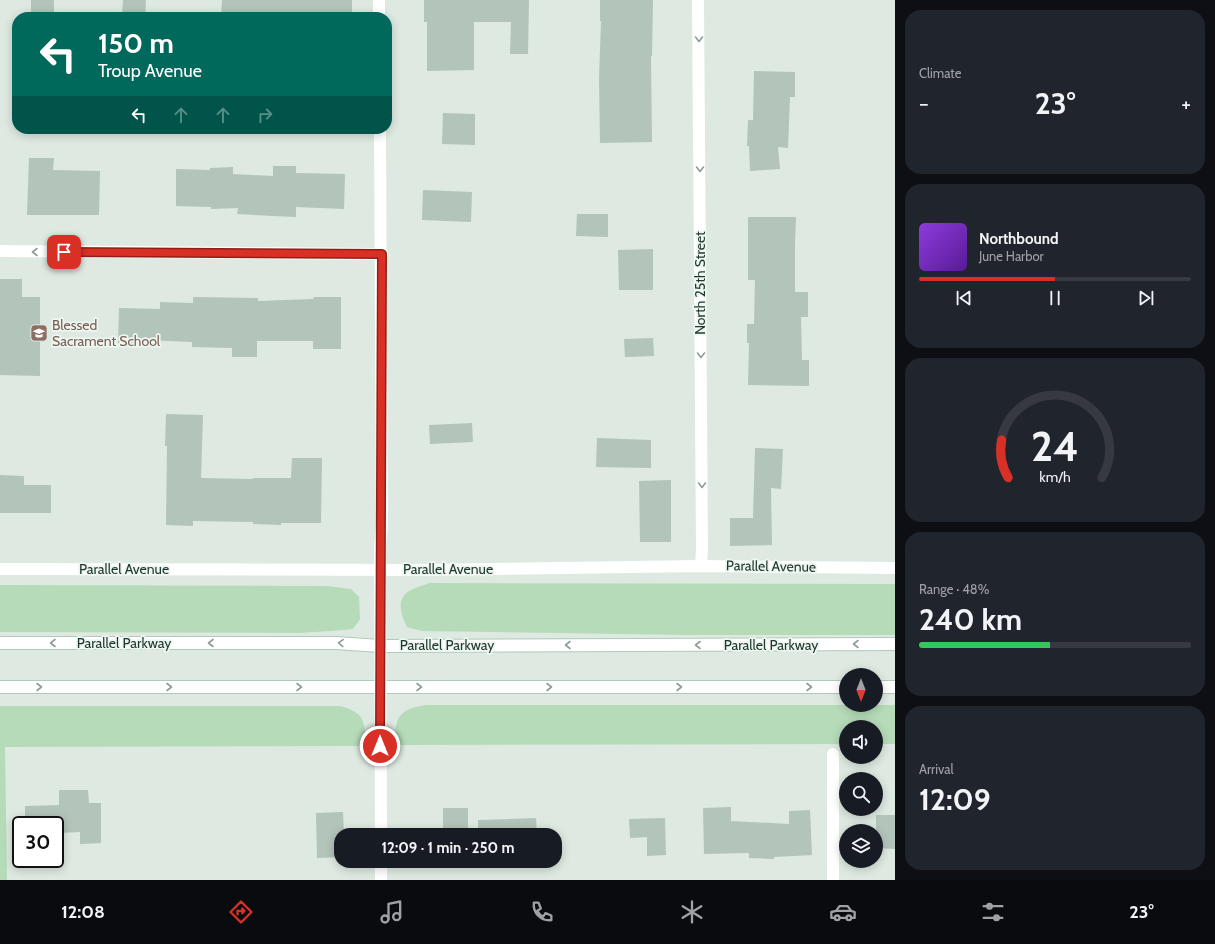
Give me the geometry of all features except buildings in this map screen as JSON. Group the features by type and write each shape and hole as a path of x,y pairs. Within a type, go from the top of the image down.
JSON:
{"street":[{"path":"379,0 379,12"},
{"name":"North 25th Street","path":"698,0 701,566"},
{"path":"380,134 382,254 380,646 381,828"},
{"path":"0,251 382,254"},
{"name":"Parallel Avenue","path":"0,569 427,570 701,566 895,568"},
{"name":"Parallel Parkway","path":"0,643 336,643 380,646 895,644"},
{"path":"0,687 839,687"},
{"path":"883,687 895,687"},
{"path":"833,754 833,880"},
{"path":"381,868 381,880"}],"green space":[{"path":"429,583 895,584 895,635 688,635 422,631 407,627 401,612 401,602 403,597 411,590"},
{"path":"0,585 326,586 351,589 359,597 360,619 353,629 299,633 0,632"},
{"path":"427,705 839,705 839,712 883,712 883,705 895,705 895,744 883,744 883,720 839,720 839,744 395,745 397,721 404,712"},
{"path":"0,706 340,706 355,712 362,719 365,730 366,746 5,747 7,880 0,880"}],"place":[{"name":"Blessed Sacrament School","path":"39,333"}],"route":[{"path":"64,252 382,254 380,746"}]}
